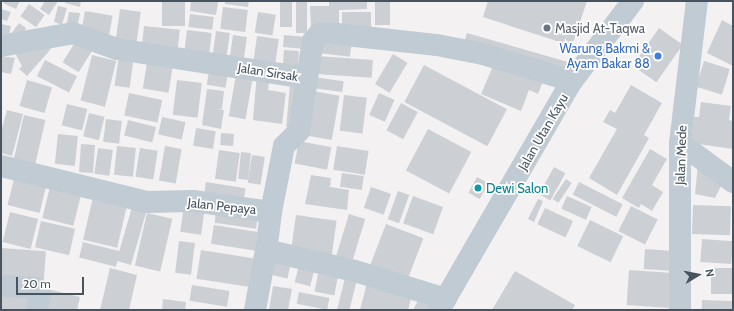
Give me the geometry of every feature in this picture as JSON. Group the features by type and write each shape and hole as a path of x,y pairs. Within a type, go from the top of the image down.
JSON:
{"street":[{"name":"Jalan Utan Kayu","path":"442,304 572,81 632,1"},
{"name":"Jalan Mede","path":"680,310 680,143 697,1"},
{"name":"Jalan Sirsak","path":"1,46 73,33 117,49 307,78 313,41 319,34 328,33 430,44 483,54 572,81"},
{"path":"271,212 284,146 299,131 307,78"},
{"path":"680,143 733,182"},
{"name":"Jalan Pepaya","path":"1,166 147,202 172,204 193,201 271,212 255,310"},
{"path":"266,250 355,271 442,304"},
{"path":"1,286 39,289 37,310"}],"building":[{"path":"5,1 20,1 16,9 3,3"},
{"path":"45,1 58,1 49,15 40,9"},
{"path":"66,1 81,1 80,7 65,3"},
{"path":"162,1 185,1 185,26 162,26"},
{"path":"191,1 218,2 216,15 190,11"},
{"path":"225,1 249,1 248,7 225,4"},
{"path":"280,1 292,1 292,27 280,27"},
{"path":"296,1 307,1 307,33 296,33"},
{"path":"329,1 367,1 367,9 339,10 339,27 311,28 310,6 329,6"},
{"path":"375,1 390,1 390,25 375,25"},
{"name":"Masjid At-Taqwa","path":"488,1 587,1 572,46 483,17"},
{"path":"29,4 45,15 36,27 20,16"},
{"path":"58,6 67,8 62,25 54,22"},
{"path":"223,7 248,10 245,32 220,29"},
{"path":"1,9 11,12 7,21 1,19"},
{"path":"120,9 141,12 136,48 115,45"},
{"path":"85,11 113,16 108,39 81,35"},
{"path":"69,12 80,13 77,28 66,27"},
{"path":"258,12 276,15 272,36 255,33"},
{"path":"342,12 371,12 371,32 342,32"},
{"path":"190,14 214,17 212,30 188,27"},
{"path":"722,20 733,26 733,66 707,53"},
{"path":"19,23 26,28 18,40 11,34"},
{"path":"1,24 11,26 7,43 1,42"},
{"path":"144,26 180,30 178,52 142,48"},
{"name":"Warung Bakmi & Ayam Bakar 88","path":"659,28 683,45 656,82 633,66"},
{"path":"187,30 212,33 209,56 184,53"},
{"path":"216,31 230,33 226,60 212,58"},
{"path":"467,33 568,62 564,75 463,46"},
{"path":"233,35 247,37 243,65 229,63"},
{"path":"284,35 309,37 308,49 283,47"},
{"path":"79,36 95,46 79,72 63,62"},
{"path":"257,36 279,39 274,70 253,67"},
{"path":"320,38 352,42 350,57 318,53"},
{"path":"43,41 51,49 27,76 19,69 22,66 16,55 26,45"},
{"path":"284,50 299,51 297,72 283,71"},
{"path":"393,54 408,63 390,93 375,84"},
{"path":"92,55 116,61 105,107 81,101"},
{"path":"119,55 134,57 130,88 115,86"},
{"path":"1,56 15,58 11,74 1,72"},
{"path":"148,56 174,60 169,93 143,89"},
{"path":"317,56 373,60 372,78 316,74"},
{"path":"496,59 543,81 538,94 529,90 521,111 481,94"},
{"path":"45,60 77,76 69,92 37,76"},
{"path":"704,61 730,69 722,95 696,87"},
{"path":"424,65 507,109 487,146 404,102"},
{"path":"209,71 228,74 226,88 207,85"},
{"path":"257,72 270,74 268,90 286,93 282,124 253,120"},
{"path":"236,75 253,78 245,119 229,116"},
{"path":"314,77 344,81 342,92 312,88"},
{"path":"27,80 52,87 45,113 20,106"},
{"path":"177,80 202,83 198,118 173,115"},
{"path":"290,84 302,85 298,128 286,127"},
{"path":"631,85 662,103 644,135 649,138 617,195 589,178 617,129 603,122 610,110 615,113"},
{"path":"207,89 224,91 222,109 217,109 224,110 221,129 202,125"},
{"path":"313,91 340,96 332,140 305,135"},
{"path":"129,93 162,100 157,123 124,115"},
{"path":"379,93 395,100 385,122 369,115"},
{"path":"344,95 367,98 362,134 340,131"},
{"path":"701,102 731,106 729,120 733,121 733,149 691,143 694,117 699,117"},
{"path":"401,103 418,112 403,139 386,130"},
{"path":"67,104 87,109 82,130 62,125"},
{"path":"7,110 23,114 12,156 1,153 1,132"},
{"path":"89,113 105,117 99,140 83,136"},
{"path":"24,115 45,120 35,164 14,159"},
{"path":"162,117 185,122 182,140 158,135"},
{"path":"106,119 122,121 119,144 103,142"},
{"path":"128,120 156,127 152,143 124,136"},
{"path":"196,128 216,131 213,149 193,146"},
{"path":"428,129 471,152 449,194 406,170"},
{"path":"221,133 234,134 233,146 220,145"},
{"path":"58,134 78,136 75,166 55,164"},
{"path":"299,141 331,147 327,170 295,164"},
{"path":"81,144 95,145 93,173 79,172"},
{"path":"117,146 136,148 133,177 114,175"},
{"path":"165,146 182,149 176,183 159,180"},
{"path":"337,146 369,151 365,175 333,170"},
{"path":"98,148 113,150 109,176 94,174"},
{"path":"140,148 158,151 153,179 135,177"},
{"path":"650,149 667,159 652,185 663,192 652,211 641,204 639,208 622,198"},
{"path":"219,150 240,153 236,182 215,179"},
{"path":"241,152 251,153 248,180 238,179"},
{"path":"252,155 265,157 260,185 248,183"},
{"path":"698,164 725,178 715,198 695,194"},
{"path":"554,167 565,173 550,200 539,194"},
{"path":"342,173 364,176 362,190 340,187"},
{"path":"15,175 47,183 40,213 8,205"},
{"path":"311,175 331,178 330,187 349,190 347,210 305,204"},
{"name":"Dewi Salon","path":"477,177 488,183 480,199 468,193"},
{"path":"566,179 572,183 558,203 553,199"},
{"path":"206,182 246,188 243,206 203,200"},
{"path":"579,182 623,204 616,217 573,194"},
{"path":"51,183 82,191 73,226 42,218"},
{"path":"371,187 391,194 384,215 364,208"},
{"path":"398,191 409,195 399,223 388,219"},
{"path":"413,196 443,207 433,234 403,223"},
{"path":"567,196 592,207 586,220 561,209"},
{"path":"93,197 127,205 117,248 83,240"},
{"path":"538,199 543,201 534,222 528,219"},
{"path":"184,205 205,208 201,235 180,232"},
{"path":"217,205 259,211 256,229 214,223"},
{"path":"693,205 731,206 730,235 692,234"},
{"path":"631,206 658,220 645,245 618,231"},
{"path":"132,207 146,211 131,265 117,261"},
{"path":"545,208 573,221 565,237 537,224"},
{"path":"10,212 38,219 31,249 3,242"},
{"path":"147,213 172,219 160,271 135,266"},
{"path":"349,214 365,219 352,262 336,257"},
{"path":"296,215 337,221 331,257 291,252"},
{"path":"590,220 623,236 611,262 577,246"},
{"path":"41,221 75,229 69,255 35,247"},
{"path":"386,224 423,238 406,284 368,270"},
{"path":"214,225 258,232 255,251 211,244"},
{"path":"702,239 733,241 731,264 700,262"},
{"path":"179,241 195,243 191,275 175,273"},
{"path":"83,242 120,251 116,267 79,258"},
{"path":"1,248 46,251 43,286 1,283"},
{"path":"645,249 676,251 675,271 644,269"},
{"path":"201,250 254,258 250,287 196,279"},
{"path":"270,256 291,261 287,278 266,274"},
{"path":"300,261 316,265 310,286 295,282"},
{"path":"110,268 137,275 129,310 100,310"},
{"path":"711,268 733,268 733,294 711,294"},
{"path":"319,269 339,273 334,295 315,292"},
{"path":"629,270 680,274 677,308 627,305"},
{"path":"515,271 575,305 572,310 492,310"},
{"path":"345,278 357,281 349,310 337,310"},
{"path":"367,283 412,295 408,310 360,310"},
{"path":"192,285 230,291 227,307 189,301"},
{"path":"273,286 292,289 288,310 269,310"},
{"path":"1,288 34,291 33,310 1,310"},
{"path":"48,289 80,297 77,310 44,310"},
{"path":"299,292 329,298 327,310 297,304"},
{"path":"420,297 435,310 413,310"},
{"path":"163,299 186,302 185,310 162,310"},
{"path":"702,300 733,301 733,310 702,310"}],"place":[{"name":"Masjid At-Taqwa","path":"547,28"},
{"name":"Warung Bakmi & Ayam Bakar 88","path":"658,56"},
{"name":"Dewi Salon","path":"478,188"}]}
